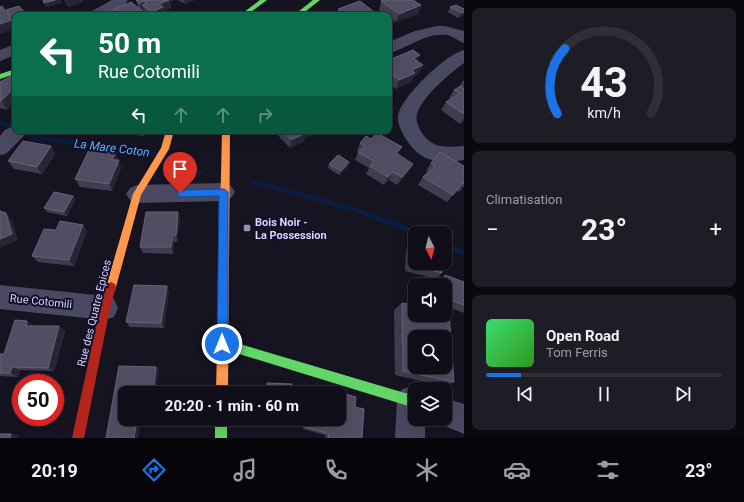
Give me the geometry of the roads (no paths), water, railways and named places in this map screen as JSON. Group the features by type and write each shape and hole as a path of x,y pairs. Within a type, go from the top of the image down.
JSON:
{"street":[{"path":"100,12 122,0"},
{"path":"247,12 264,0"},
{"path":"301,12 317,0"},
{"path":"392,47 425,32 438,30 453,32 464,38"},
{"path":"0,56 12,50"},
{"path":"464,55 441,72 412,104 407,116 409,128 417,141 429,152 448,155 464,153"},
{"path":"0,77 12,72"},
{"path":"137,194 165,149 170,134"},
{"path":"222,386 226,134"},
{"path":"137,194 224,192"},
{"name":"Rue des Quatre Epices","path":"78,438 105,308 137,194"},
{"name":"Rue Cotomili","path":"0,297 105,308"},
{"path":"222,344 408,400"},
{"path":"452,415 464,419"},
{"path":"221,426 221,438"},
{"path":"410,438 411,426"}],"waterway":[{"name":"La Mare Coton","path":"0,123 12,127"},
{"name":"La Mare Coton","path":"28,134 39,139 110,146 157,154 200,173"},
{"name":"La Mare Coton","path":"252,181 357,210 408,229"},
{"name":"La Mare Coton","path":"452,247 464,253"}],"place":[{"name":"Bois Noir - La Possession","path":"247,228"}]}
